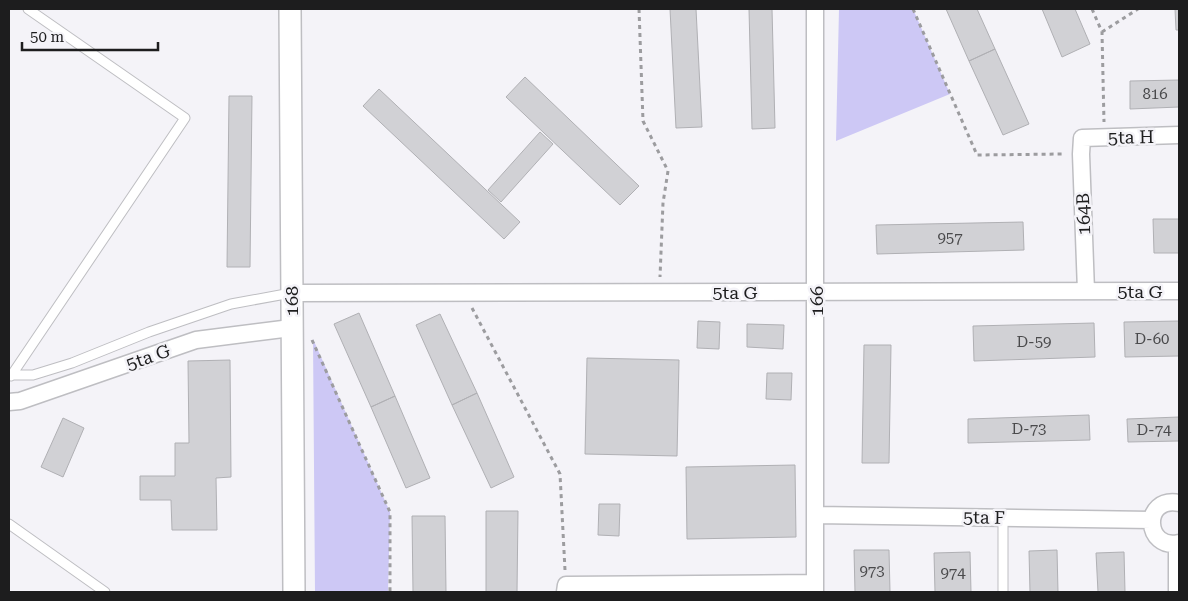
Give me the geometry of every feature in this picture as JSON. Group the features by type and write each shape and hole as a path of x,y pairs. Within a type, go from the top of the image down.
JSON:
{"street":[{"name":"168","path":"290,9 294,592"},
{"name":"166","path":"815,9 815,588"},
{"name":"5ta H","path":"1082,146 1104,137 1179,135"},
{"name":"164B","path":"1082,146 1086,291"},
{"name":"5ta G","path":"291,293 1179,291"},
{"name":"5ta G","path":"9,402 20,401 196,340 291,328"},
{"path":"1177,592 1178,543 1169,544 1161,541 1152,528 1152,520 1154,513 1159,507 1172,502 1179,503"},
{"name":"5ta F","path":"816,515 1152,520"},
{"path":"566,589 815,588"}],"lane":[{"path":"10,375 185,118 28,9"},
{"path":"10,375 33,375 72,364 149,332 231,304 291,293"},
{"path":"1002,518 1003,592"},
{"path":"9,524 106,592"}],"path":[{"path":"639,9 643,121 668,170 663,204 660,292"},
{"path":"913,9 978,155 1082,146"},
{"path":"1092,9 1102,32 1104,137"},
{"path":"1102,32 1138,9"},
{"path":"464,292 560,474 566,589"},
{"path":"311,337 390,512 390,592"}],"shaded area":[{"path":"839,9 913,9 950,94 836,141"},
{"path":"313,339 390,512 388,592 315,592"}],"building":[{"path":"670,9 696,9 702,127 676,128"},
{"path":"749,9 772,9 775,128 752,129"},
{"path":"946,9 977,9 995,49 969,61"},
{"path":"1042,9 1075,9 1090,44 1062,57"},
{"path":"1175,9 1179,9 1179,30 1176,30"},
{"path":"995,49 1029,124 1003,135 969,61"},
{"path":"525,77 639,186 620,205 506,97"},
{"path":"1179,80 1179,107 1130,109 1130,81"},
{"path":"379,89 520,222 504,239 363,106"},
{"path":"229,96 252,96 250,267 227,267"},
{"path":"540,132 553,144 501,202 488,190"},
{"path":"1153,219 1179,219 1179,253 1154,253"},
{"path":"1023,222 1024,250 877,254 876,225"},
{"path":"359,313 395,396 371,407 334,324"},
{"path":"440,314 477,393 452,405 416,325"},
{"path":"698,321 720,322 719,349 697,348"},
{"path":"1179,321 1179,356 1125,357 1124,322"},
{"path":"1094,323 1095,357 974,361 973,326"},
{"path":"747,324 784,325 783,349 747,347"},
{"path":"864,345 891,345 889,463 862,463"},
{"path":"587,358 679,360 677,456 585,454"},
{"path":"230,360 231,477 216,478 217,530 172,530 171,500 140,500 140,476 175,476 175,443 189,443 188,361"},
{"path":"767,373 792,373 791,400 766,399"},
{"path":"477,393 514,477 491,488 452,405"},
{"path":"395,396 430,478 406,488 371,407"},
{"path":"1089,415 1090,440 968,443 968,419"},
{"path":"1179,417 1179,441 1128,442 1127,419"},
{"path":"63,418 84,428 63,477 41,467"},
{"path":"795,465 796,537 687,539 686,467"},
{"path":"599,504 620,504 619,536 598,535"},
{"path":"486,511 518,511 517,592 486,592"},
{"path":"412,516 445,516 446,592 413,592"},
{"path":"854,550 889,550 890,592 855,592"},
{"path":"1057,550 1058,592 1030,592 1029,551"},
{"path":"970,552 971,592 935,592 934,553"},
{"path":"1124,552 1125,592 1098,592 1096,553"}]}
